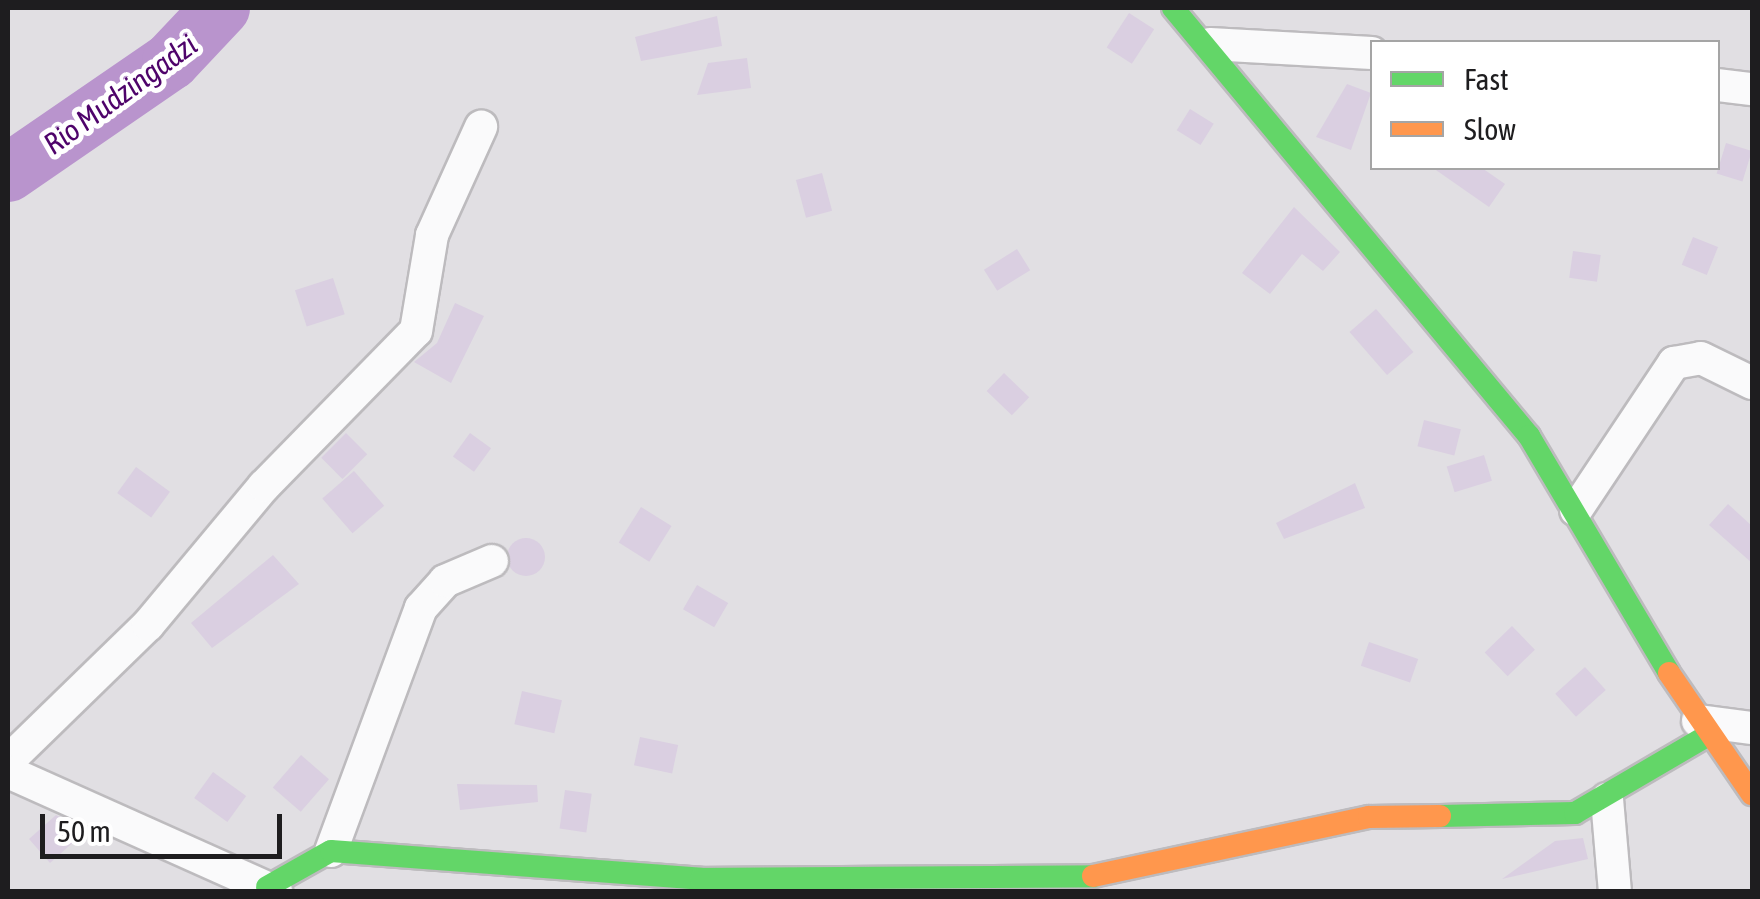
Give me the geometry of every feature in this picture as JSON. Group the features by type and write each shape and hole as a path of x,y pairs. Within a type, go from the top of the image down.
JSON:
{"street":[{"path":"1174,8 1210,44 1529,436 1703,729 1752,794"},
{"path":"1210,44 1370,53"},
{"path":"1720,85 1752,89"},
{"path":"8,761 148,624 264,486 416,331 432,235 481,127"},
{"path":"1576,510 1674,363 1700,358 1752,384"},
{"path":"331,852 421,608 445,581 492,561"},
{"path":"8,772 272,889 331,852 953,889 1074,880 1369,818 1540,820 1607,799 1703,729 1752,728"},
{"path":"1607,799 1614,892"}],"building":[{"path":"1129,13 1154,29 1132,64 1107,47"},
{"path":"717,16 722,46 641,61 635,37"},
{"path":"747,58 751,88 697,95 708,63"},
{"path":"1347,84 1370,93 1351,150 1316,137"},
{"path":"1190,109 1214,124 1200,145 1177,130"},
{"path":"1726,143 1752,151 1742,181 1717,174"},
{"path":"1436,170 1485,170 1505,184 1489,207"},
{"path":"822,173 832,211 806,218 796,180"},
{"path":"1294,207 1340,252 1323,271 1302,254 1270,294 1242,273"},
{"path":"1693,237 1718,247 1707,275 1682,265"},
{"path":"1017,249 1030,270 997,291 984,270"},
{"path":"1573,251 1601,255 1597,282 1569,278"},
{"path":"333,278 345,314 307,327 295,290"},
{"path":"455,303 484,316 451,383 414,362 437,343"},
{"path":"1376,309 1413,352 1387,375 1350,332"},
{"path":"1004,373 1029,397 1012,415 987,391"},
{"path":"1424,420 1461,429 1454,455 1417,446"},
{"path":"346,433 367,454 342,479 321,458"},
{"path":"470,433 491,448 474,472 453,456"},
{"path":"1484,455 1492,481 1455,492 1447,466"},
{"path":"136,467 170,492 151,518 117,493"},
{"path":"354,471 384,506 352,533 322,499"},
{"path":"1355,483 1365,508 1284,539 1276,523"},
{"path":"1728,504 1752,526 1752,563 1709,525"},
{"path":"641,507 672,526 649,562 619,543"},
{"path":"526,538 539,544 545,557 539,570 526,576 513,570 507,557 513,544"},
{"path":"273,555 299,584 212,648 191,623"},
{"path":"697,585 728,603 714,627 683,609"},
{"path":"1512,626 1535,650 1508,676 1485,652"},
{"path":"1369,642 1418,659 1410,683 1361,666"},
{"path":"1585,667 1606,690 1576,717 1555,694"},
{"path":"522,691 562,700 554,733 514,724"},
{"path":"640,737 678,745 672,773 634,765"},
{"path":"301,755 329,779 301,812 273,787"},
{"path":"213,772 246,796 227,822 194,798"},
{"path":"457,784 537,785 538,802 460,810"},
{"path":"565,790 592,794 586,832 560,829"},
{"path":"56,815 87,830 50,863 29,839"},
{"path":"1583,838 1588,859 1502,879 1555,841"}],"waterway":[{"name":"Rio Mudzingadzi","path":"8,173 171,61 221,8"}],"traffic: fast":[{"path":"1173,8 1529,436 1669,673"},
{"path":"1440,816 1575,813 1707,736"},
{"path":"267,887 331,851 701,879 1093,876"}],"traffic: slow":[{"path":"1669,673 1752,794"},
{"path":"1093,876 1369,817 1440,816"}]}
